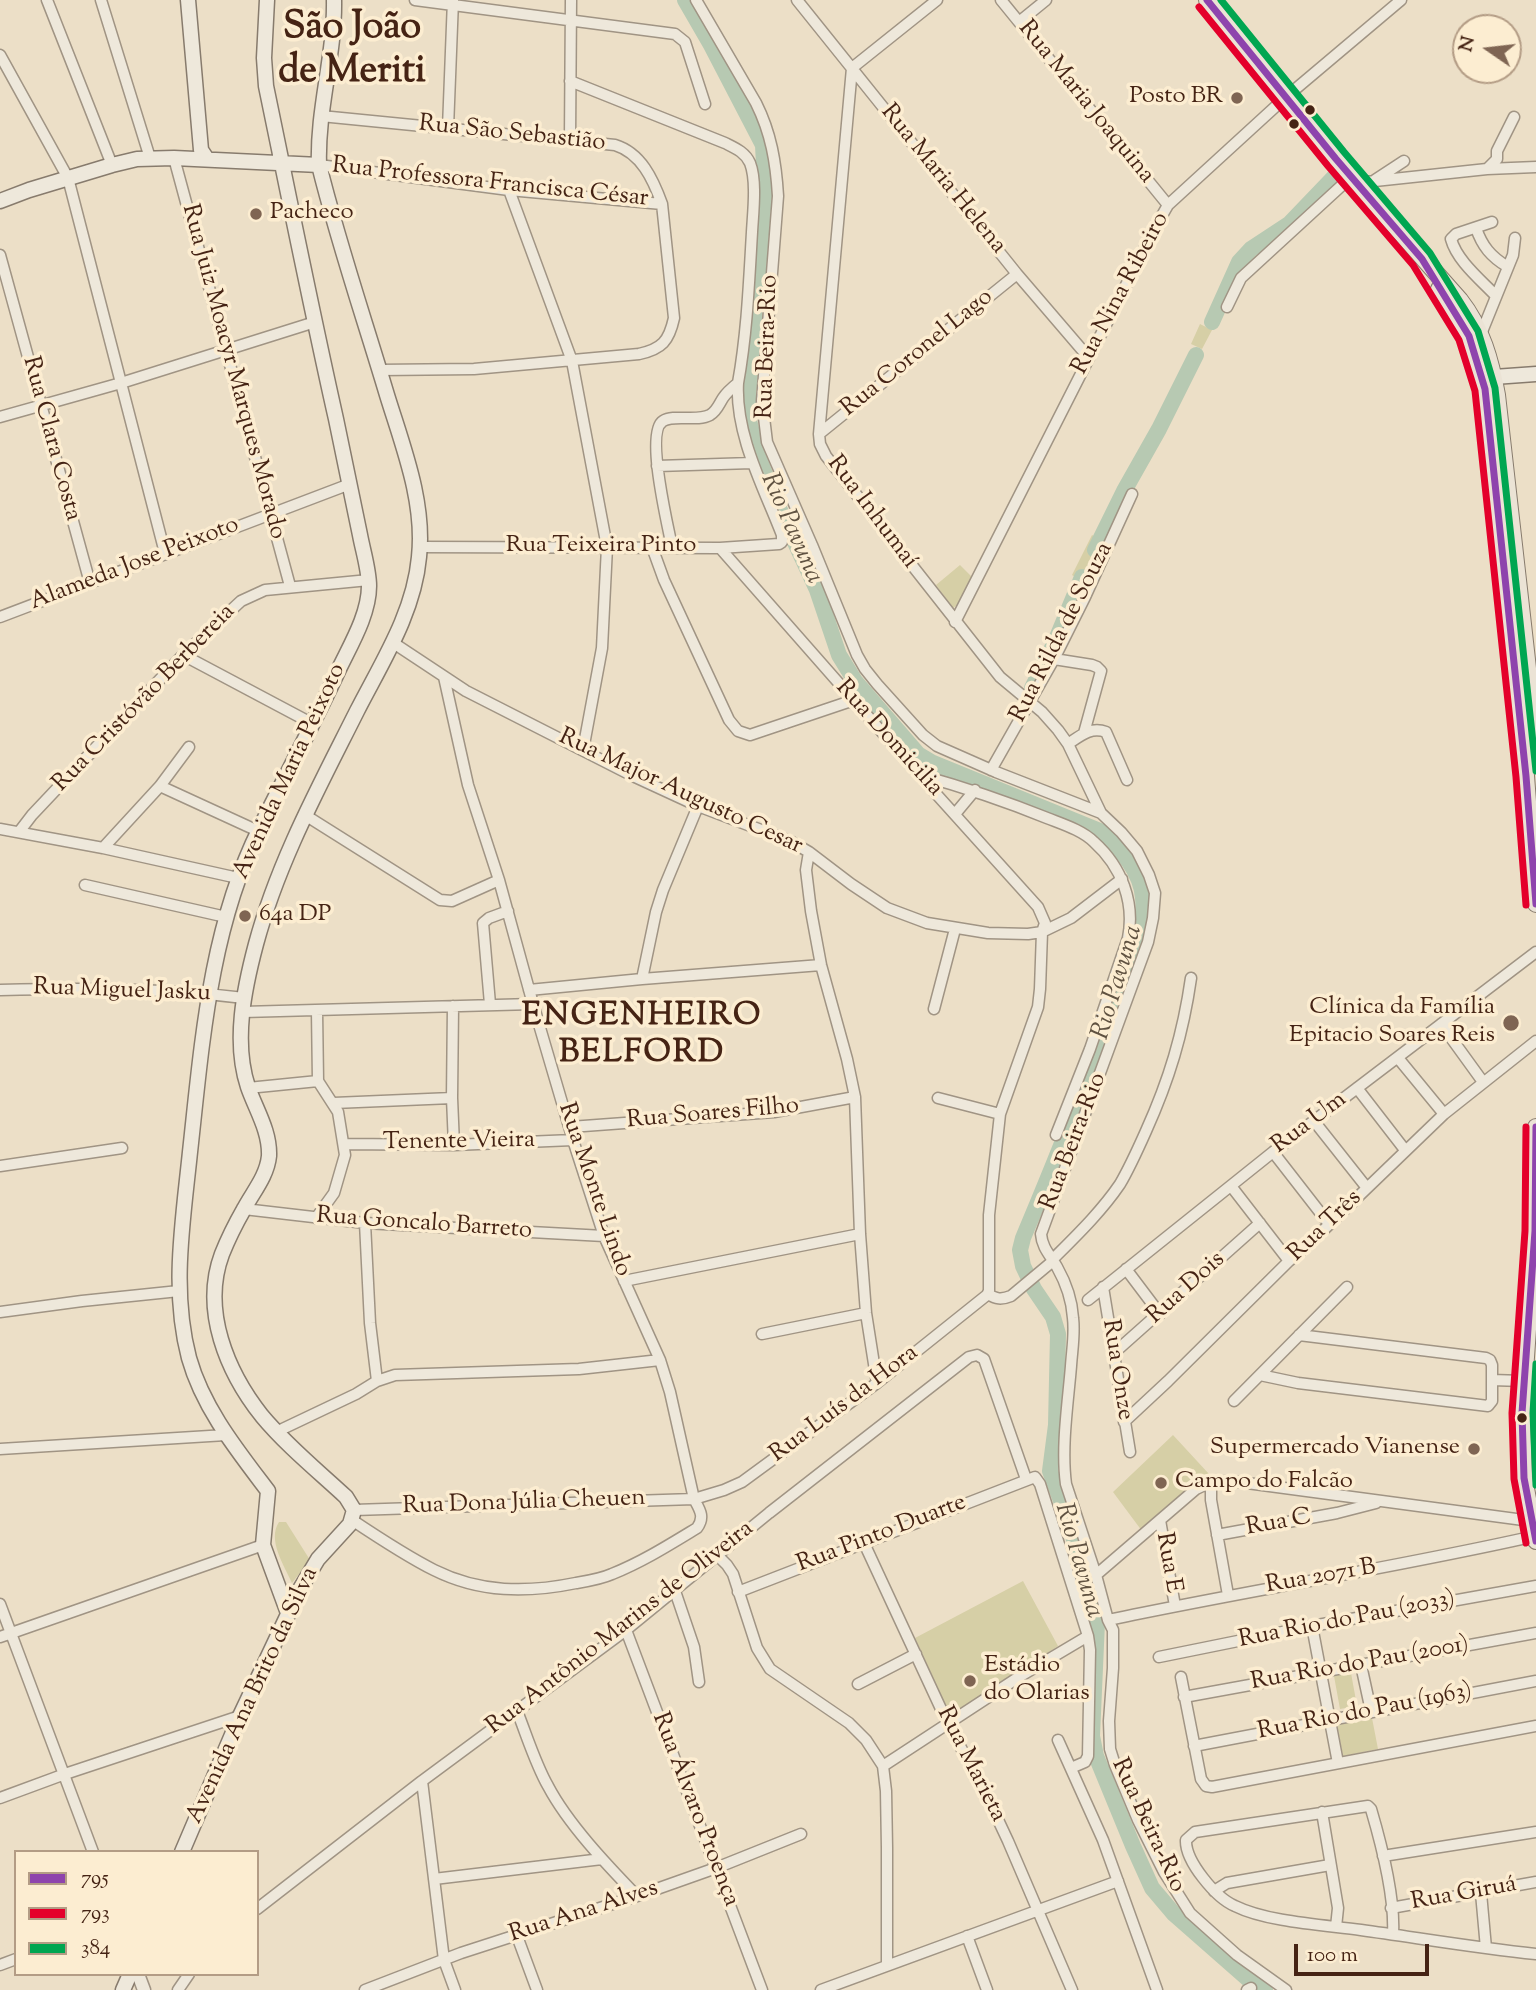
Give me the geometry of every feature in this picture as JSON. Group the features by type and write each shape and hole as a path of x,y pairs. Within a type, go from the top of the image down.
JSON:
{"main road":[{"path":"188,0 201,156"},
{"name":"Avenida Maria Peixoto","path":"262,1545 268,1491 226,1435 202,1392 190,1362 183,1331 179,1290 184,1210 209,993 226,917 238,878 258,831 313,724 363,616 368,599 369,580 266,86 264,58 267,0"},
{"path":"334,0 333,43 318,139 319,165 408,465 419,517 420,547 410,606 292,842 265,911 250,968 244,1005 242,1057 248,1088 265,1129 269,1154 263,1175 218,1265 214,1296 216,1320 225,1353 240,1384 276,1432 346,1497 353,1515"},
{"path":"1207,0 1352,178 1460,300 1481,334 1536,739"},
{"path":"0,201 111,165 150,158 201,156 319,165"},
{"path":"1422,260 1469,336 1489,383 1536,904"},
{"path":"1489,383 1536,374"},
{"path":"1527,786 1536,817"},
{"path":"1534,1533 1529,1417 1524,1381 1535,1231 1536,1127"},
{"name":"Avenida Ana Brito da Silva","path":"182,1850 288,1613 318,1559 353,1515"},
{"path":"262,1545 288,1613"}],"street":[{"path":"47,0 111,165"},
{"path":"101,0 150,158"},
{"path":"415,0 675,34 685,41 705,104"},
{"path":"569,139 571,0"},
{"name":"Rua Beira-Rio","path":"696,0 765,120 772,142 778,196 762,401 767,442 813,545 857,655 865,669 923,735 952,754 1101,813 1137,851 1155,893 1148,942 1041,1234 1045,1250 1053,1260 1071,1298 1074,1328 1064,1473 1112,1630 1110,1749 1138,1820 1164,1872 1190,1913 1237,1955 1286,1990"},
{"name":"Rua Maria Helena","path":"797,0 1017,275 1089,358"},
{"path":"852,68 937,0"},
{"name":"Rua Maria Joaquina","path":"1001,0 1168,205"},
{"path":"1019,22 1046,0"},
{"name":"Rua Nina Ribeiro","path":"955,622 1168,205 1286,97 1401,0"},
{"path":"448,128 453,3"},
{"path":"0,55 68,178 166,553"},
{"name":"Rua Inhumaí","path":"852,68 820,444 826,456 1000,677 1050,720 1068,744 1101,813"},
{"path":"570,82 725,143 747,156 751,166 753,208 746,332 738,383 739,406 752,463 657,466"},
{"name":"Rua São Sebastião","path":"321,116 615,145 626,148 635,155 655,186 662,204 674,318 669,335 659,347 652,351 572,361 474,369 379,370"},
{"path":"1487,169 1497,159 1497,151 1514,117"},
{"name":"Rua Juiz Moacyr Marques Morado","path":"174,158 290,586"},
{"path":"1373,181 1404,161"},
{"name":"Rua Professora Francisca César","path":"319,165 509,190 662,204"},
{"path":"1227,307 1241,278 1352,178 1373,181 1487,169 1536,167"},
{"path":"509,190 572,361 607,547 602,648 583,750"},
{"path":"1492,222 1456,233 1451,239 1467,264 1496,296"},
{"path":"1476,228 1488,252 1508,267"},
{"path":"1481,334 1513,255 1515,238"},
{"name":"Rua Clara Costa","path":"0,255 90,583"},
{"name":"Rua Coronel Lago","path":"819,433 1017,275"},
{"path":"0,417 227,351 314,322"},
{"path":"672,547 657,466 656,431 659,424 668,419 712,414 724,396 738,383"},
{"name":"Rua Teixeira Pinto","path":"420,547 720,548 779,544 782,542 780,529 752,463"},
{"name":"Alameda Jose Peixoto","path":"0,617 350,484"},
{"name":"Rua Rilda de Souza","path":"991,770 1054,659 1132,494"},
{"path":"652,547 664,580 729,720 738,731 750,735 854,700"},
{"name":"Rua Domicilia","path":"720,548 1045,918 1038,1007 1000,1114 989,1204 988,1294"},
{"name":"Rua Cristóvão Berbereia","path":"19,832 183,655 241,601 265,590 369,580"},
{"name":"Rua Major Augusto Cesar","path":"392,642 466,691 698,806 778,835 809,852 887,908 927,923 955,929 1011,934 1042,932 1071,918 1122,880"},
{"path":"183,655 313,724"},
{"path":"1054,659 1092,665 1101,671 1084,733"},
{"name":"Rua Monte Lindo","path":"353,1515 384,1542 435,1571 486,1587 518,1591 550,1588 609,1576 652,1555 696,1528 701,1521 701,1512 694,1499 670,1392 660,1360 604,1236 573,1140 499,880 468,785 444,677"},
{"path":"1068,744 1084,733 1098,729 1106,732 1127,780"},
{"path":"103,848 160,786 189,747"},
{"path":"920,775 975,790 1069,827 1093,840 1122,880 1132,920 1128,938 1090,1049 1056,1135"},
{"path":"160,786 258,831"},
{"path":"955,814 975,790"},
{"path":"642,979 663,890 698,806"},
{"path":"305,815 440,900 452,901 499,880"},
{"path":"0,829 103,848 238,878"},
{"path":"809,852 807,887 821,965 855,1097 866,1313 877,1383"},
{"path":"85,885 226,917"},
{"path":"490,1004 483,923 508,911"},
{"path":"934,1009 955,929"},
{"name":"Rua Um","path":"1087,1300 1273,1152 1536,952"},
{"path":"529,990 821,965"},
{"path":"988,1294 996,1299 1004,1299 1037,1275 1101,1209 1120,1183 1133,1161 1156,1108 1176,1052 1184,1024 1191,978"},
{"name":"Rua Miguel Jasku","path":"0,990 73,988 209,993 244,1005 317,1011 533,1004"},
{"path":"453,1006 454,1145"},
{"path":"316,1218 334,1193 345,1156 338,1112 318,1081 317,1011"},
{"path":"1441,1024 1483,1082"},
{"name":"Rua Três","path":"1125,1422 1405,1150 1444,1114 1536,1041"},
{"path":"1398,1058 1444,1114"},
{"path":"248,1088 318,1081"},
{"path":"1357,1088 1405,1150"},
{"name":"Rua Soares Filho","path":"570,1128 774,1112 855,1097"},
{"path":"334,1103 452,1098"},
{"path":"938,1098 1000,1114"},
{"path":"1314,1121 1367,1188"},
{"name":"Tenente Vieira","path":"345,1144 454,1145 573,1140"},
{"path":"0,1166 122,1148"},
{"path":"1273,1152 1329,1224"},
{"path":"1231,1186 1289,1261"},
{"name":"Rua Goncalo Barreto","path":"244,1209 365,1223 604,1236"},
{"path":"365,1223 370,1323 377,1381"},
{"name":"Rua Dois","path":"1114,1353 1260,1223"},
{"path":"624,1281 860,1234"},
{"path":"1126,1269 1160,1314"},
{"name":"Rua Onze","path":"1103,1287 1130,1452"},
{"path":"1234,1401 1347,1287"},
{"path":"0,1312 179,1290"},
{"name":"Rua Luís da Hora","path":"694,1499 742,1482 877,1383 988,1294"},
{"path":"762,1334 866,1313"},
{"path":"1260,1375 1298,1383 1488,1406 1492,1401 1490,1360 1486,1358 1300,1335"},
{"name":"Rua Antônio Marins de Oliveira","path":"259,1907 422,1781 626,1630 769,1513 969,1357 977,1355 985,1359 1031,1478"},
{"path":"276,1432 356,1394 377,1381 403,1375 579,1369 660,1360"},
{"path":"1492,1380 1524,1381"},
{"path":"0,1449 226,1435"},
{"path":"1031,1478 1040,1484 1088,1636 1090,1650 1088,1756 1085,1762 1071,1768"},
{"name":"Rua Pinto Duarte","path":"738,1592 1031,1478"},
{"path":"1096,1575 1196,1489 1211,1483 1231,1481 1382,1502 1534,1533"},
{"path":"1211,1483 1211,1500 1228,1595"},
{"name":"Rua Dona Júlia Cheuen","path":"353,1515 694,1499"},
{"name":"Rua C","path":"1217,1535 1382,1502"},
{"name":"Rua E","path":"1160,1520 1175,1606"},
{"name":"Rua 2071 B","path":"1108,1620 1228,1595 1366,1571 1534,1533"},
{"name":"Rua Marieta","path":"864,1542 948,1724 985,1792 1039,1909 1072,1990"},
{"path":"0,1637 262,1545"},
{"path":"718,1556 733,1574 757,1648 770,1669 849,1723 866,1740 883,1766 886,1791 887,1965"},
{"name":"Rua Rio do Pau (2033)","path":"1159,1657 1312,1626 1536,1586"},
{"path":"675,1591 694,1647 699,1682"},
{"path":"0,1604 92,1850"},
{"path":"1312,1626 1338,1763"},
{"name":"Rua Álvaro Proença","path":"626,1630 762,1990"},
{"name":"Rua Rio do Pau (2001)","path":"1184,1698 1536,1633"},
{"path":"883,1766 1018,1677 1088,1636"},
{"path":"858,1684 916,1654"},
{"path":"1361,1665 1371,1711"},
{"path":"1181,1677 1194,1746"},
{"name":"Rua Rio do Pau (1963)","path":"1536,1681 1194,1746 1201,1779 1206,1786 1212,1787 1536,1726"},
{"path":"517,1711 548,1787 557,1802 602,1859 637,1896"},
{"path":"0,1798 240,1716"},
{"path":"1058,1740 1103,1840 1157,1990"},
{"path":"422,1781 443,1960 454,1990"},
{"path":"1393,1934 1383,1856 1376,1825 1368,1806 1195,1832 1185,1844 1195,1866 1214,1891 1229,1903 1251,1913 1336,1927 1536,1954"},
{"path":"1322,1812 1338,1908 1336,1927"},
{"path":"1383,1856 1536,1832"},
{"name":"Rua Ana Alves","path":"365,1990 443,1960 716,1868 801,1834"},
{"path":"434,1879 602,1859"},
{"path":"1214,1891 1227,1883 1330,1865"},
{"path":"821,1990 1118,1881"},
{"name":"Rua Giruá","path":"1391,1908 1536,1882"},
{"path":"1480,1892 1486,1948"},
{"path":"517,1936 537,1990"},
{"path":"967,1936 987,1990"}],"shaded area":[{"path":"1200,324 1212,330 1202,349 1191,344"},
{"path":"1092,535 1097,538 1092,550 1097,552 1085,577 1081,575 1078,579 1072,575"},
{"path":"960,565 973,578 959,604 953,608 936,585"},
{"name":"Campo do Falcão","path":"1173,1435 1209,1474 1142,1531 1113,1492"},
{"path":"279,1522 286,1522 310,1560 292,1583 276,1544"},
{"name":"Estádio do Olarias","path":"1023,1581 1058,1646 951,1717 915,1638"},
{"path":"1351,1673 1357,1706 1340,1709 1334,1676"},
{"path":"1372,1718 1378,1749 1343,1756 1337,1725"}],"waterway":[{"name":"Rio Pavuna","path":"685,0 763,145 765,184 748,397 749,420 757,454 817,590 839,655 855,681 918,754 933,763 1102,832 1129,862 1141,888 1142,920 1136,942 1086,1081 1020,1250 1023,1266 1034,1289 1053,1317 1058,1334 1056,1425 1050,1471 1070,1525 1097,1622 1092,1736 1096,1756 1152,1888 1174,1914 1248,1979 1265,1990"},
{"path":"1212,322 1239,262 1251,249 1289,224 1335,176"},
{"path":"1095,550 1196,355"},
{"path":"1032,688 1082,577"}],"transit line":[{"name":"795","path":"1207,0 1336,159 1422,259 1469,336 1485,389 1526,776 1536,904"},
{"name":"384","path":"1221,0 1430,253 1478,331 1495,388 1536,771"},
{"name":"793","path":"1199,7 1328,166 1413,265 1459,340 1475,391 1516,777 1526,905"},
{"name":"793","path":"1526,1127 1525,1231 1512,1413 1514,1479 1526,1543"},
{"name":"795","path":"1536,1127 1535,1231 1522,1413 1524,1478 1536,1541"},
{"name":"384","path":"1536,1364 1533,1413 1536,1485"}],"place":[{"name":"Posto BR","path":"1237,98"},
{"name":"Pacheco","path":"256,214"},
{"name":"64a DP","path":"245,916"},
{"name":"Clínica da Família Epitacio Soares Reis","path":"1511,1023"},
{"name":"Supermercado Vianense","path":"1474,1449"},
{"name":"Campo do Falcão","path":"1161,1483"},
{"name":"Estádio do Olarias","path":"970,1681"}],"district":[{"name":"São João de Meriti","path":"352,53"},
{"name":"ENGENHEIRO BELFORD","path":"642,1038"}]}
